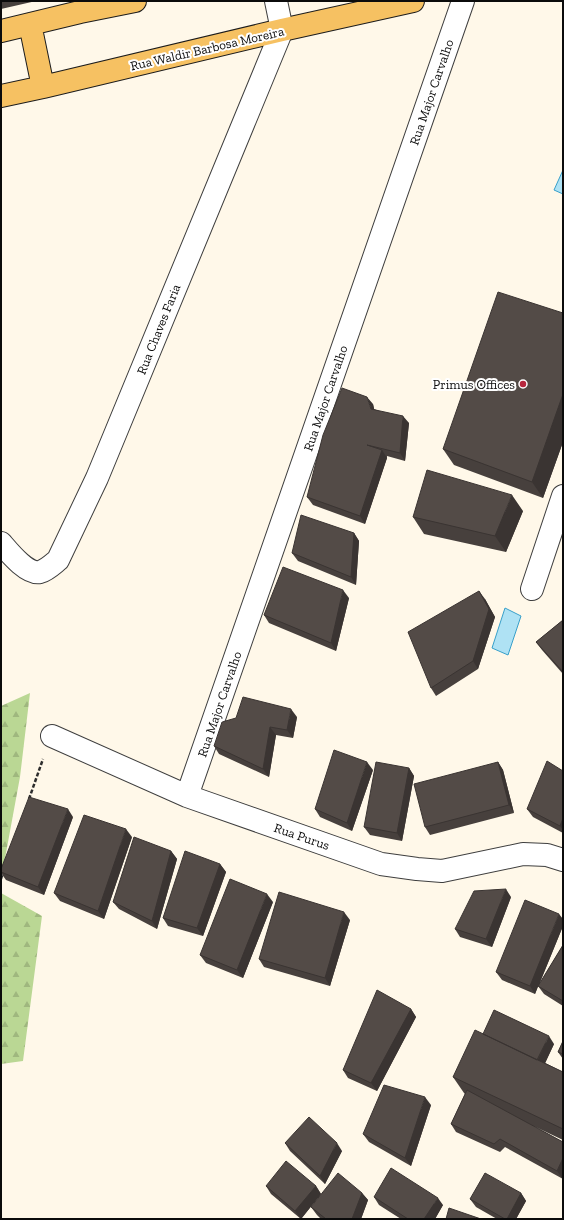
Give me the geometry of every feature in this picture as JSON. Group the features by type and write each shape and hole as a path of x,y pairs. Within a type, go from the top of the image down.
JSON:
{"main road":[{"path":"1,31 30,24 79,6 135,1"},
{"name":"Rua Waldir Barbosa Moreira","path":"1,96 413,1"},
{"path":"30,24 43,87"}],"street":[{"path":"276,1 282,30"},
{"name":"Rua Major Carvalho","path":"187,796 463,1"},
{"name":"Rua Chaves Faria","path":"1,543 30,571 39,572 50,567 58,560 97,478 282,30"},
{"path":"532,589 563,496"},
{"name":"Rua Purus","path":"52,736 187,796 381,864 442,871 523,854 547,855 563,860"}],"path":[{"path":"28,803 52,736"},
{"path":"1,879 4,871"}],"green space":[{"path":"30,693 20,777 1,880 1,706"},
{"path":"1,893 42,916 23,1061 1,1064"}],"water":[{"path":"563,170 563,194 554,190"},
{"path":"505,608 521,616 508,655 492,648"}],"building":[{"name":"Primus Offices","path":"498,292 563,313 563,394 532,482 443,449"},
{"path":"342,388 367,397 371,409 403,416 400,453 367,445 382,450 360,516 307,497 323,435"},
{"path":"427,470 512,495 495,536 413,517"},
{"path":"301,515 354,533 351,577 292,553"},
{"path":"283,567 343,590 331,643 264,615"},
{"path":"479,591 489,609 473,661 431,688 408,632"},
{"path":"563,620 563,672 536,642"},
{"path":"243,697 291,709 287,730 270,727 263,769 214,746 222,722 236,718"},
{"path":"334,750 367,762 347,823 315,809"},
{"path":"547,761 563,771 563,818 560,826 527,809"},
{"path":"376,762 409,768 397,833 364,827"},
{"path":"498,762 509,805 425,827 414,784"},
{"path":"29,797 68,809 38,887 1,872"},
{"path":"84,815 126,829 98,911 54,893"},
{"path":"134,837 171,851 152,921 113,902"},
{"path":"185,851 220,864 197,928 163,918"},
{"path":"230,879 267,894 237,970 200,955"},
{"path":"506,889 486,939 455,929 474,891"},
{"path":"279,892 344,912 325,978 259,959"},
{"path":"525,900 559,914 530,986 496,972"},
{"path":"563,945 563,1001 538,986"},
{"path":"377,990 411,1009 371,1083 343,1070"},
{"path":"494,1010 549,1036 537,1060 483,1034"},
{"path":"475,1030 563,1072 563,1129 453,1077"},
{"path":"563,1041 563,1054 558,1052"},
{"path":"384,1085 425,1097 405,1158 363,1134"},
{"path":"467,1090 563,1142 563,1158 557,1171 500,1139 494,1144 451,1124"},
{"path":"309,1117 337,1143 320,1176 285,1143"},
{"path":"286,1161 316,1186 295,1211 266,1186"},
{"path":"391,1168 438,1198 424,1219 408,1219 374,1197"},
{"path":"338,1173 362,1193 352,1219 326,1219 311,1207"},
{"path":"485,1173 521,1193 507,1219 470,1199"},
{"path":"449,1208 481,1219 446,1219"}],"place":[{"name":"Primus Offices","path":"523,384"}]}
